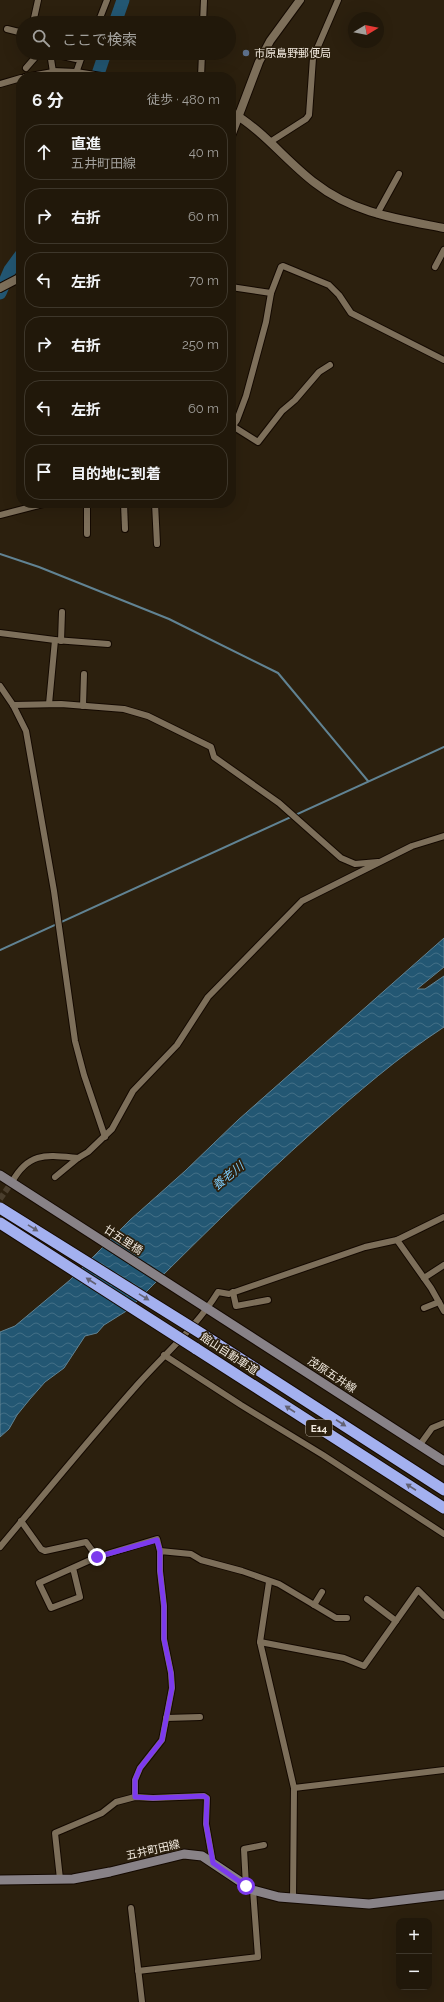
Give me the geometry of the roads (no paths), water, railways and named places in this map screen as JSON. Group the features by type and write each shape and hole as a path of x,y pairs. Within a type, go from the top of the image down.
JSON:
{"highway":[{"name":"館山自動車道","path":"0,1208 202,1334 444,1490"},
{"name":"館山自動車道","path":"0,1223 444,1508"}],"main road":[{"path":"0,1175 12,1182"},
{"name":"廿五里橋","path":"12,1182 208,1309"},
{"name":"茂原五井線","path":"208,1309 444,1461"},
{"name":"五井町田線","path":"0,1880 60,1879 102,1874 184,1854 202,1856 249,1888 293,1899 369,1904 444,1895"}],"street":[{"path":"35,16 38,0"},
{"path":"101,16 107,0"},
{"path":"203,16 204,0"},
{"path":"236,124 259,62 270,41 300,0"},
{"path":"270,142 306,119 309,115 313,58 338,0"},
{"path":"6,29 16,31"},
{"path":"26,68 33,60"},
{"path":"51,60 53,72"},
{"path":"78,72 81,60"},
{"path":"201,72 202,60"},
{"path":"0,84 16,79"},
{"path":"236,114 270,142 314,183 334,197 359,209 444,228"},
{"path":"378,214 399,174"},
{"path":"435,267 444,250"},
{"path":"236,421 246,396 266,322 271,293 283,266 329,285 339,295 351,313 444,360"},
{"path":"0,288 16,279"},
{"path":"236,288 271,293"},
{"path":"236,428 258,442 282,411 295,400 319,372 330,365"},
{"path":"0,515 27,508"},
{"path":"87,508 87,534"},
{"path":"124,508 125,529"},
{"path":"155,508 157,544"},
{"path":"49,704 62,612"},
{"path":"0,633 108,644"},
{"path":"84,674 84,706"},
{"path":"0,686 13,705 26,731 54,891 75,1041 84,1075 105,1137"},
{"path":"13,705 49,704 130,711 176,729 211,748 214,757 279,803 341,858 355,864 379,862"},
{"path":"55,1177 105,1137 118,1119 133,1091 177,1045 208,997 291,911 310,896 371,868 379,862 412,846 444,836"},
{"path":"12,1182 29,1160 44,1155 78,1158"},
{"path":"0,1547 84,1445 164,1355 208,1309 218,1292 233,1292 365,1247 397,1240 444,1218"},
{"path":"397,1240 424,1278 444,1311"},
{"path":"424,1278 444,1265"},
{"path":"233,1292 236,1306 268,1300"},
{"path":"424,1308 439,1302"},
{"path":"164,1355 241,1405 323,1455 444,1534"},
{"path":"419,1446 432,1428 444,1423"},
{"path":"21,1521 41,1549 45,1551 86,1542 97,1557"},
{"path":"73,1568 80,1597 51,1608 39,1583 97,1557 157,1540 160,1551 160,1571 164,1606 164,1639 171,1673 172,1688 162,1740 140,1768 135,1780 135,1797"},
{"path":"160,1551 191,1554 201,1560 242,1571 269,1582 279,1584 336,1618 347,1618"},
{"path":"269,1582 260,1642 294,1788 293,1899"},
{"path":"260,1642 344,1658 364,1666 418,1590 444,1616"},
{"path":"314,1605 322,1592"},
{"path":"367,1599 396,1621"},
{"path":"166,1718 200,1717"},
{"path":"294,1788 444,1770"},
{"path":"60,1879 55,1833 102,1813 116,1802 135,1797 153,1798 204,1796 207,1798 206,1824 213,1863"},
{"path":"138,1971 258,1957 244,1849 264,1845"},
{"path":"131,1908 142,2002"}],"water":[{"name":"養老川","path":"444,938 444,967 417,989 425,989 444,976 444,1027 394,1063 316,1129 197,1241 128,1310 104,1325 97,1333 85,1336 64,1368 45,1382 17,1415 9,1429 0,1437 0,1332 15,1326 70,1280 130,1220 185,1171 238,1120"}],"waterway":[{"path":"117,16 123,0"},
{"path":"99,72 103,60"},
{"path":"0,293 10,270 16,262"},
{"path":"0,554 39,567 169,619 278,673 368,781"},
{"path":"0,950 444,747"}],"tunnel":[{"path":"0,1199 12,1182"}],"place":[{"name":"市原島野郵便局","path":"246,53"}]}
